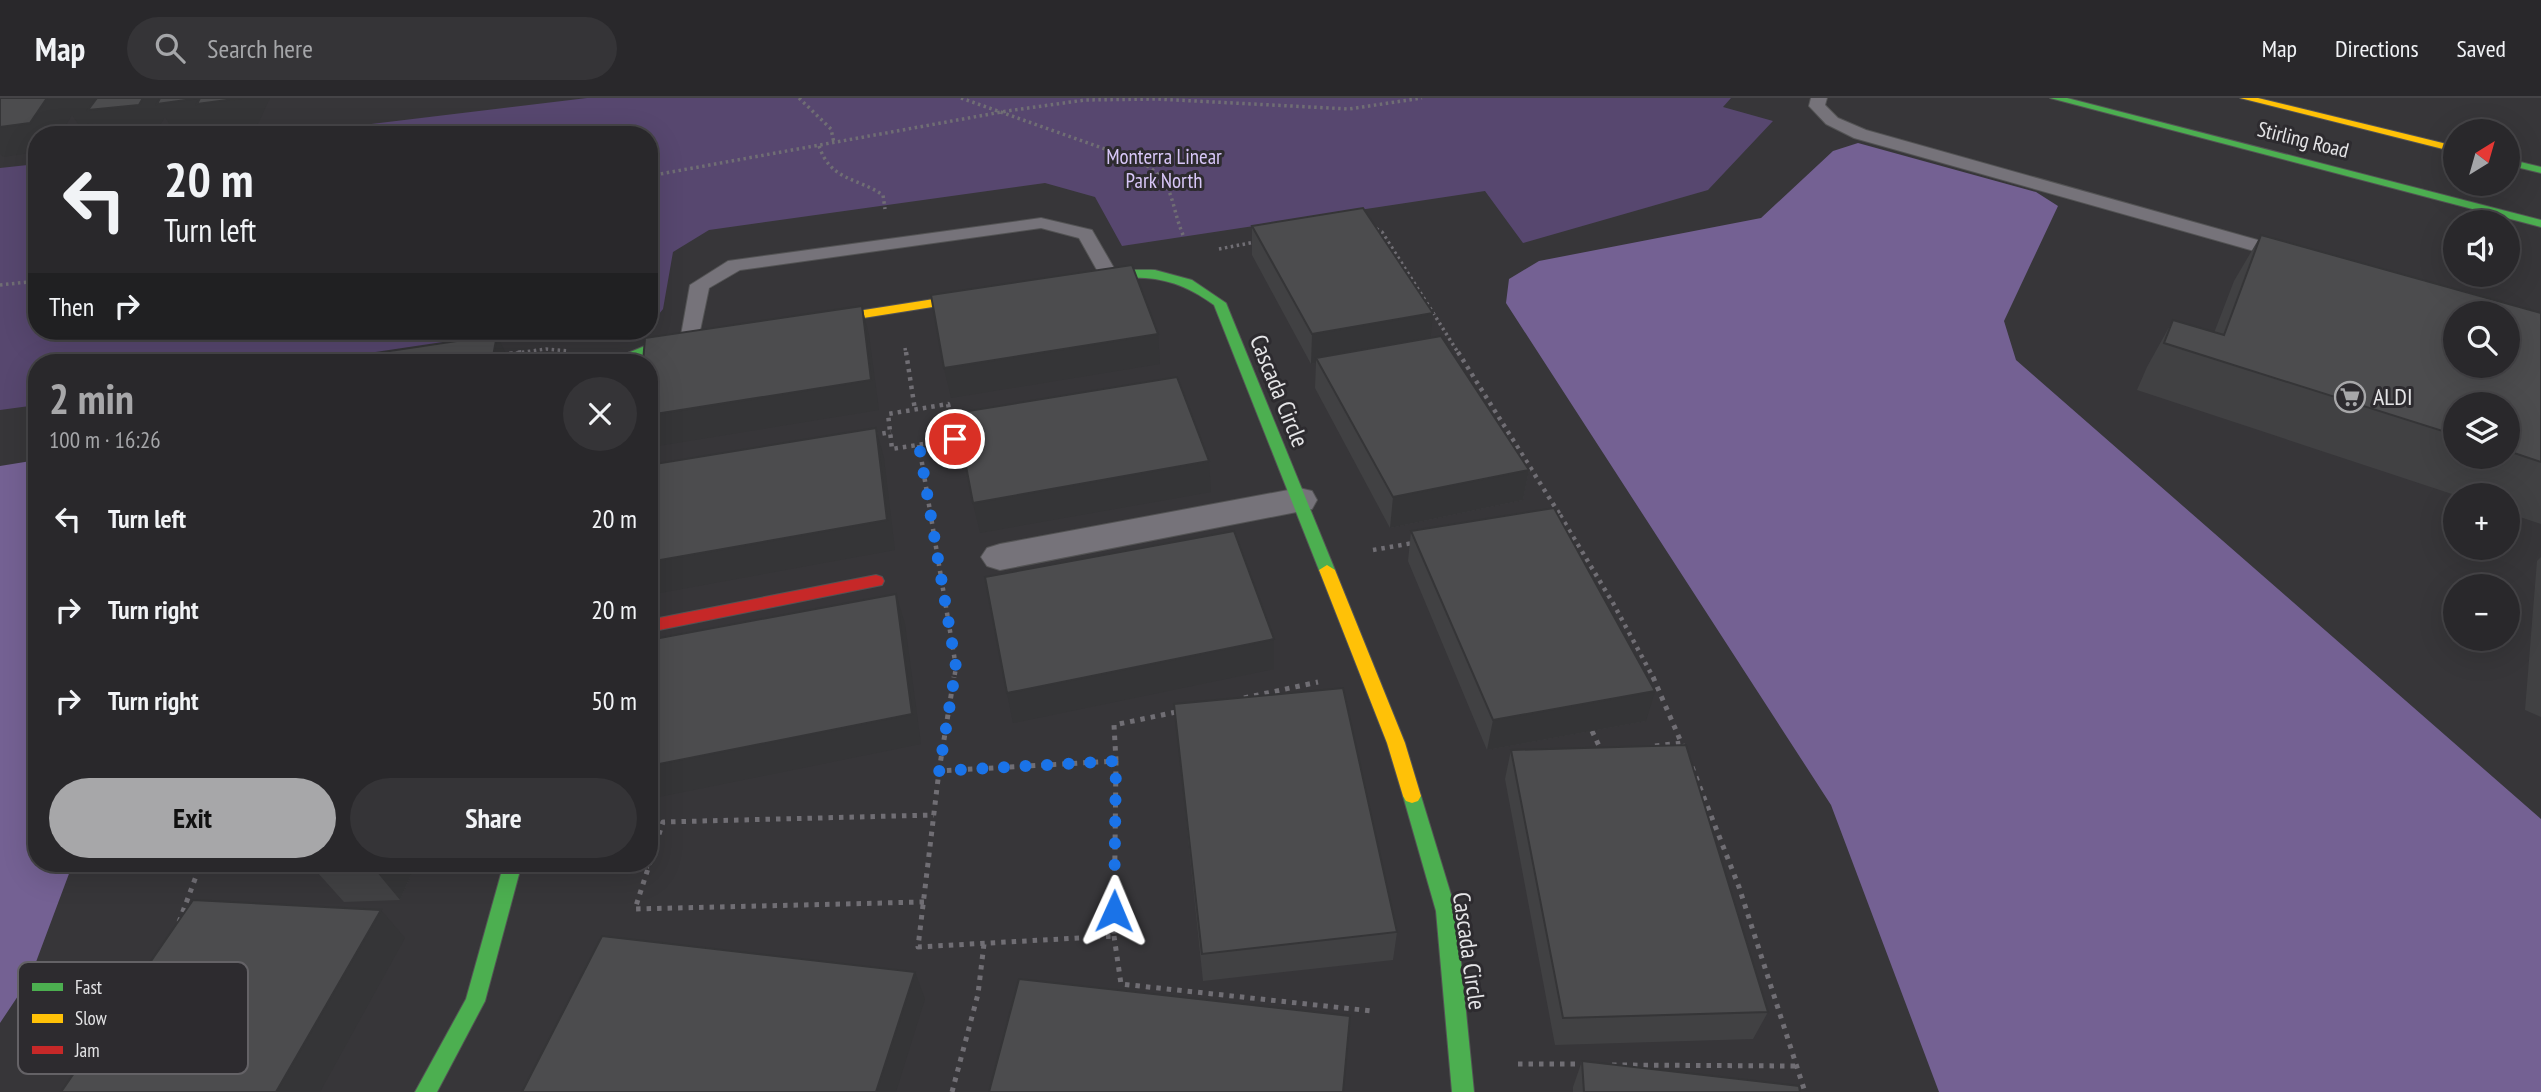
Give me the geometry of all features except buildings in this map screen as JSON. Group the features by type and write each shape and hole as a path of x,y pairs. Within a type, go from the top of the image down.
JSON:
{"street":[{"name":"Stirling Road","path":"2055,98 2541,224"},
{"name":"Stirling Road","path":"2245,98 2443,146"},
{"path":"2520,165 2541,170"},
{"name":"Cascada Circle","path":"1069,282 1109,275 1156,272 1182,278 1205,290 1220,303 1396,743 1446,911 1463,1092"},
{"path":"794,325 1004,292"},
{"path":"634,354 657,345 716,337"},
{"path":"1000,557 1299,500"},
{"path":"658,623 876,581"},
{"path":"426,1092 475,1002 511,872"}],"lane":[{"path":"1819,98 1817,106 1832,121 1860,134 2310,261"},
{"path":"690,341 700,285 735,265 1041,223 1086,234 1109,275"}],"path":[{"path":"799,98 831,129 834,143"},
{"path":"961,98 1139,161 1162,176 1172,197 1177,223 1183,235"},
{"path":"658,174 1085,100 1123,98 1349,109 1386,106 1422,98"},
{"path":"819,146 826,165 839,176 874,187 883,195 887,218"},
{"path":"1360,225 1382,232 1560,515 1646,665 1712,811 1805,1092"},
{"path":"1211,252 1267,240"},
{"path":"0,285 28,282"},
{"path":"903,335 915,410"},
{"path":"507,354 546,349 577,353"},
{"path":"1443,352 1456,350"},
{"path":"948,404 955,439 892,449 888,414 915,410 948,404"},
{"path":"951,422 965,419"},
{"path":"864,436 891,432"},
{"path":"919,445 956,667 939,771 918,947 1114,936"},
{"path":"1547,518 1560,515"},
{"path":"1373,550 1413,543"},
{"path":"1237,699 1319,682"},
{"path":"1182,711 1114,725 1114,936 1121,984 1372,1011"},
{"path":"1592,731 1602,752 1615,751"},
{"path":"1642,748 1682,743"},
{"path":"939,771 1116,761"},
{"path":"658,838 663,822 934,815"},
{"path":"177,926 198,872"},
{"path":"647,872 635,909 924,902"},
{"path":"951,1092 978,994 984,944"},
{"path":"1510,1064 1592,1064"},
{"path":"1605,1065 1797,1066"}],"green space":[{"name":"Monterra Linear Park North","path":"587,98 1731,98 1723,107 1773,121 1708,190 1523,243 1485,191 1122,246 1095,197 1045,183 709,230 673,252 663,309 658,314 658,126 355,126"},
{"path":"28,165 28,340 483,340 385,354 28,354 28,406 0,410 0,168"}],"shaded area":[{"path":"1858,143 2036,192 2058,206 2004,321 2016,360 2541,819 2541,1092 1939,1092 1831,805 1506,303 1509,279 1539,261 1761,218 1833,151"},
{"path":"28,461 28,872 70,872 36,962 18,962 18,996 0,1023 0,466"}],"traffic: fast":[{"path":"2055,98 2541,224"},
{"path":"2520,165 2541,170"},
{"path":"1083,279 1121,274 1155,274 1187,283 1220,303 1327,570"},
{"path":"635,354 657,346 695,340"},
{"path":"1412,796 1446,911 1463,1092"},
{"path":"426,1092 475,1001 511,872"}],"traffic: slow":[{"path":"2245,98 2443,146"},
{"path":"813,322 985,295"},
{"path":"1327,570 1396,743 1412,796"}],"traffic: jam":[{"path":"658,624 876,581"}],"place":[{"name":"ALDI","path":"2350,397"}],"route":[{"path":"955,439 919,445 956,667 939,771 1116,761 1114,911"}]}
